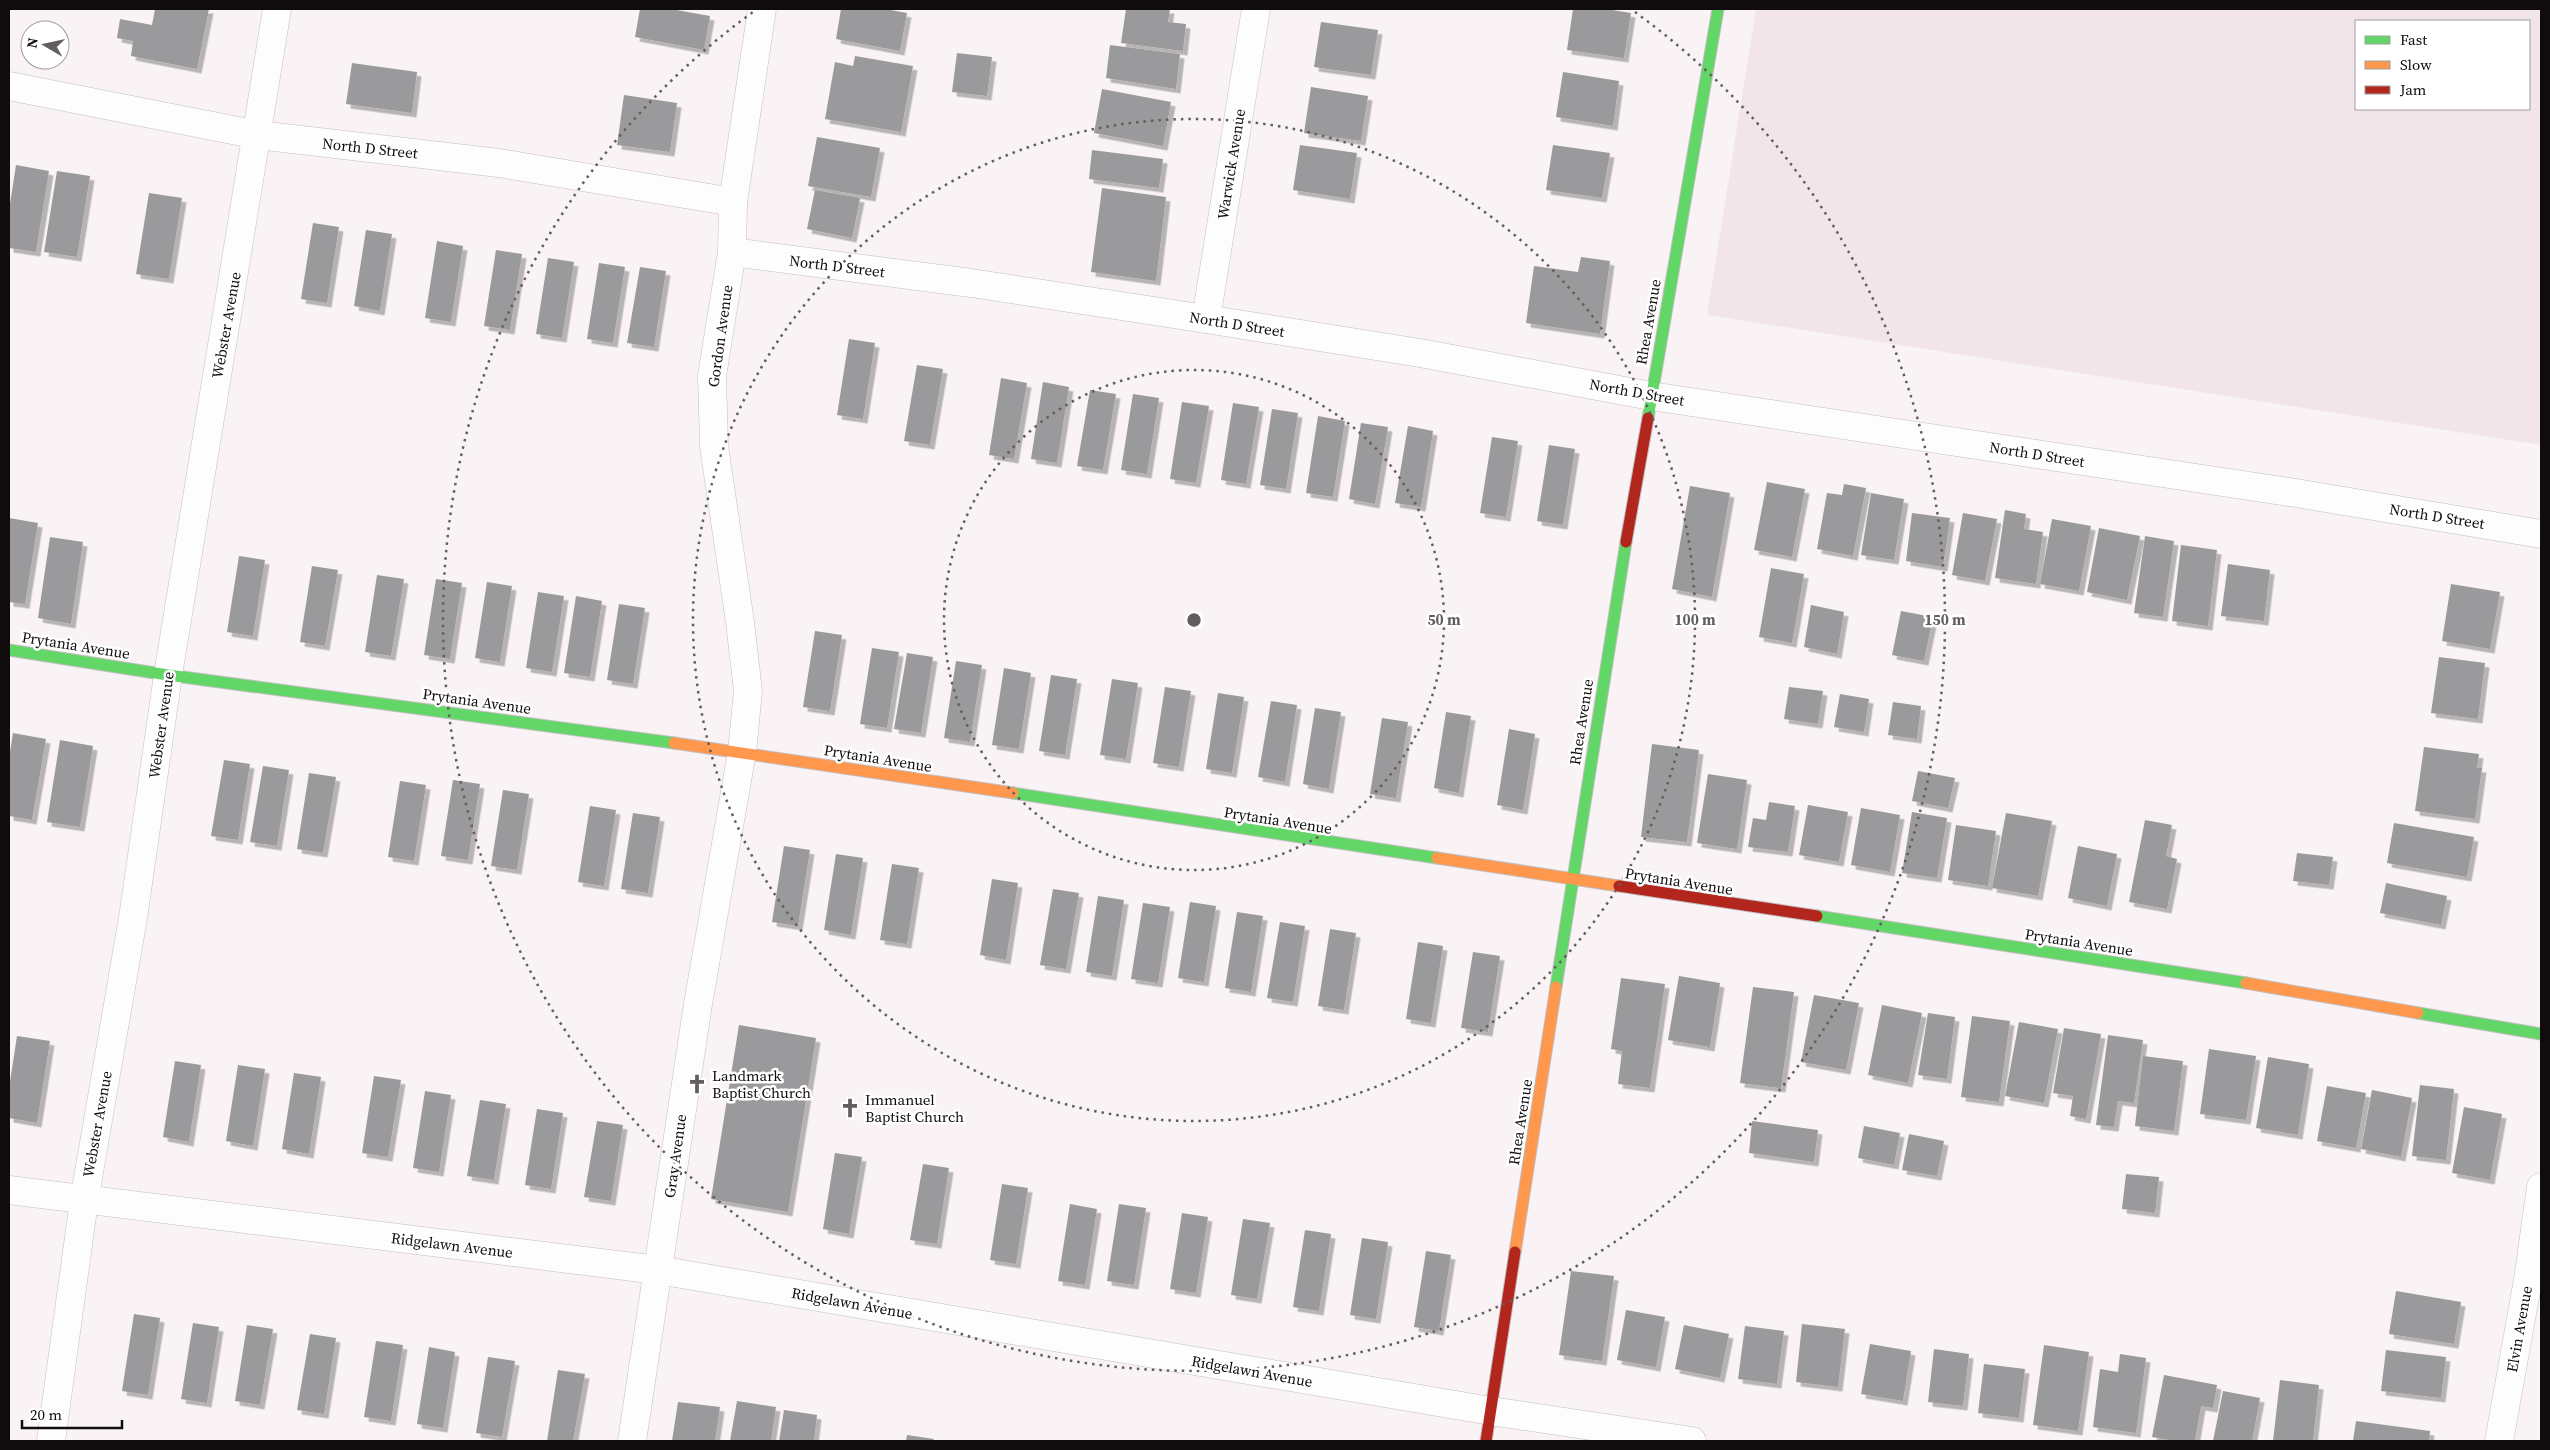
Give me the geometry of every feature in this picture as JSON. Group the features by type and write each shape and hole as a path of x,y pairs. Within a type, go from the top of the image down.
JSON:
{"street":[{"name":"Webster Avenue","path":"51,1441 84,1201 132,918 168,674 278,9"},
{"name":"Gordon Avenue","path":"742,752 748,691 740,622 714,446 712,376 732,252 733,202 762,9"},
{"name":"Warwick Avenue","path":"1206,319 1256,9"},
{"name":"Rhea Avenue","path":"1486,1441 1571,880 1651,396 1718,9"},
{"name":"North D Street","path":"9,86 258,135 499,163 733,202"},
{"name":"North D Street","path":"732,252 971,283 1206,319 1420,353 1651,396 2296,493 2541,534"},
{"name":"Prytania Avenue","path":"9,650 168,674 742,752 2213,978 2541,1034"},
{"name":"Gray Avenue","path":"632,1441 698,1004 742,752"},
{"name":"Elvin Avenue","path":"2499,1441 2528,1280 2541,1187"},
{"name":"Ridgelawn Avenue","path":"9,1190 84,1201 658,1270 1491,1411 1692,1441"}],"shaded area":[{"path":"1756,9 2541,9 2541,445 1707,315"}],"building":[{"path":"155,9 209,9 197,69 131,56 133,41 117,38 120,19 152,25"},
{"path":"640,9 671,9 710,16 704,50 635,37"},
{"path":"841,9 885,9 907,13 900,51 836,39"},
{"path":"1126,9 1170,9 1168,22 1186,24 1183,51 1121,43"},
{"path":"1573,9 1606,9 1631,13 1624,58 1567,50"},
{"path":"1321,22 1378,30 1371,75 1314,67"},
{"path":"1110,45 1180,54 1176,89 1106,78"},
{"path":"957,53 992,57 987,96 952,92"},
{"path":"855,56 913,66 901,132 825,119 835,62 853,66"},
{"path":"352,63 417,72 412,113 346,104"},
{"path":"1563,72 1619,81 1613,126 1556,117"},
{"path":"1311,87 1368,96 1361,141 1304,133"},
{"path":"1102,89 1171,102 1163,146 1094,133"},
{"path":"624,95 677,103 670,152 617,145"},
{"path":"817,137 880,148 871,197 808,186"},
{"path":"1300,145 1357,153 1350,199 1293,190"},
{"path":"1553,145 1610,153 1602,198 1546,190"},
{"path":"1092,150 1163,159 1159,188 1089,179"},
{"path":"16,165 49,171 36,252 9,248 9,210"},
{"path":"57,171 90,176 77,257 44,252"},
{"path":"1102,188 1166,197 1156,281 1091,272"},
{"path":"815,190 860,198 852,238 807,229"},
{"path":"149,193 182,198 169,279 136,274"},
{"path":"313,223 339,227 327,303 301,299"},
{"path":"366,230 392,234 380,311 354,306"},
{"path":"437,241 463,246 451,322 425,318"},
{"path":"496,250 522,254 510,330 484,326"},
{"path":"1581,257 1610,261 1600,334 1526,323 1534,266 1578,272"},
{"path":"548,258 574,262 562,338 536,334"},
{"path":"599,263 625,267 613,343 587,339"},
{"path":"640,267 666,271 654,347 627,343"},
{"path":"849,339 875,343 863,419 837,415"},
{"path":"917,365 943,369 930,445 904,441"},
{"path":"1001,378 1027,383 1014,459 989,455"},
{"path":"1043,382 1069,387 1057,463 1031,459"},
{"path":"1090,390 1116,394 1103,470 1077,466"},
{"path":"1133,394 1159,398 1147,474 1121,470"},
{"path":"1182,402 1209,406 1196,483 1170,479"},
{"path":"1233,403 1259,407 1246,484 1221,480"},
{"path":"1272,409 1298,413 1286,489 1260,485"},
{"path":"1318,416 1345,421 1333,497 1306,493"},
{"path":"1361,423 1388,427 1375,504 1349,499"},
{"path":"1408,426 1433,431 1421,507 1395,503"},
{"path":"1492,437 1518,441 1506,517 1480,513"},
{"path":"1549,445 1575,449 1563,525 1537,521"},
{"path":"1767,482 1805,489 1792,557 1754,550"},
{"path":"1844,484 1866,488 1853,556 1817,549 1827,493 1842,495"},
{"path":"1690,486 1730,493 1712,597 1672,589"},
{"path":"1871,493 1904,499 1894,560 1861,555"},
{"path":"2005,510 2026,514 2024,529 2043,532 2036,584 1995,578"},
{"path":"1912,513 1950,518 1943,567 1906,561"},
{"path":"1963,513 1997,519 1985,581 1952,575"},
{"path":"9,518 38,523 25,604 9,602"},
{"path":"2052,519 2091,526 2079,591 2040,584"},
{"path":"2099,528 2140,536 2127,600 2087,592"},
{"path":"2145,536 2174,541 2163,617 2134,613"},
{"path":"50,537 83,542 71,624 38,618"},
{"path":"2181,545 2217,550 2208,626 2172,621"},
{"path":"239,556 265,560 253,636 227,632"},
{"path":"2228,564 2270,570 2264,621 2221,616"},
{"path":"312,566 338,570 325,646 300,642"},
{"path":"1771,568 1804,574 1792,643 1759,637"},
{"path":"377,575 404,579 391,656 365,652"},
{"path":"436,579 462,583 450,659 424,655"},
{"path":"487,582 512,586 500,662 475,658"},
{"path":"2451,584 2500,592 2490,649 2442,641"},
{"path":"538,592 564,596 552,672 526,668"},
{"path":"576,596 602,601 590,677 564,673"},
{"path":"619,604 645,608 633,684 607,680"},
{"path":"1811,605 1844,612 1837,654 1804,647"},
{"path":"1901,611 1933,617 1924,661 1892,655"},
{"path":"815,631 842,635 830,711 803,707"},
{"path":"872,648 899,652 887,728 860,724"},
{"path":"907,653 933,657 921,733 894,729"},
{"path":"2439,657 2485,663 2478,719 2431,713"},
{"path":"956,661 982,665 970,742 944,738"},
{"path":"1004,668 1031,673 1019,749 992,745"},
{"path":"1051,675 1077,679 1065,755 1039,751"},
{"path":"1112,679 1138,683 1126,759 1100,755"},
{"path":"1165,687 1191,691 1179,767 1153,763"},
{"path":"1789,687 1823,691 1818,724 1784,719"},
{"path":"1218,693 1244,697 1232,773 1206,769"},
{"path":"1840,694 1869,699 1864,732 1834,727"},
{"path":"1271,701 1297,705 1285,782 1258,777"},
{"path":"1893,702 1921,706 1917,739 1888,735"},
{"path":"1315,708 1341,712 1329,789 1303,784"},
{"path":"1446,712 1471,716 1459,793 1434,788"},
{"path":"1382,718 1408,722 1396,798 1370,794"},
{"path":"1509,729 1535,734 1523,810 1497,805"},
{"path":"13,733 46,739 32,820 9,816 9,758"},
{"path":"60,740 93,746 80,827 47,822"},
{"path":"1652,744 1699,750 1687,842 1641,837"},
{"path":"2424,747 2479,754 2477,768 2482,768 2475,819 2415,811"},
{"path":"224,760 250,764 238,840 211,836"},
{"path":"263,766 289,770 277,846 250,842"},
{"path":"1918,771 1955,778 1948,808 1912,801"},
{"path":"309,773 336,777 323,853 297,849"},
{"path":"1708,774 1747,780 1737,849 1697,843"},
{"path":"453,780 480,784 468,860 441,856"},
{"path":"400,781 426,785 414,861 388,857"},
{"path":"503,790 529,794 517,870 491,866"},
{"path":"1769,802 1795,806 1788,852 1748,847 1753,818 1766,820"},
{"path":"1808,805 1848,812 1839,862 1799,855"},
{"path":"590,806 616,810 604,886 578,882"},
{"path":"1861,808 1900,815 1890,872 1851,865"},
{"path":"1912,812 1947,818 1937,878 1902,873"},
{"path":"633,813 660,817 648,893 621,889"},
{"path":"2006,813 2052,821 2038,896 1992,888"},
{"path":"2145,820 2172,825 2166,856 2177,859 2167,909 2129,902"},
{"path":"2394,823 2474,837 2467,877 2387,863"},
{"path":"1956,825 1996,831 1988,886 1948,880"},
{"path":"784,846 810,850 798,926 772,922"},
{"path":"2078,846 2117,854 2107,906 2068,898"},
{"path":"2297,853 2333,857 2329,885 2293,881"},
{"path":"836,854 863,858 851,935 824,930"},
{"path":"892,864 919,868 907,944 880,940"},
{"path":"992,879 1018,883 1006,960 980,955"},
{"path":"2386,883 2447,896 2441,925 2380,913"},
{"path":"1053,889 1079,893 1066,969 1040,965"},
{"path":"1098,896 1124,900 1112,976 1086,972"},
{"path":"1190,902 1216,906 1204,982 1178,978"},
{"path":"1143,903 1170,907 1158,983 1131,979"},
{"path":"1237,912 1263,916 1251,992 1225,988"},
{"path":"1280,922 1305,926 1293,1002 1267,998"},
{"path":"1330,929 1356,933 1344,1010 1318,1006"},
{"path":"1418,942 1443,946 1431,1023 1406,1019"},
{"path":"1473,952 1500,956 1488,1032 1461,1028"},
{"path":"1679,976 1720,983 1710,1047 1668,1040"},
{"path":"1621,978 1665,984 1650,1088 1618,1084 1622,1051 1611,1049"},
{"path":"1753,987 1794,992 1781,1088 1740,1083"},
{"path":"1814,995 1859,1003 1846,1070 1801,1062"},
{"path":"1882,1005 1922,1013 1908,1083 1868,1075"},
{"path":"1928,1013 1955,1017 1947,1079 1918,1075"},
{"path":"1972,1016 2010,1021 1999,1102 1961,1097"},
{"path":"2019,1022 2058,1029 2044,1103 2005,1096"},
{"path":"739,1025 816,1038 788,1212 711,1199"},
{"path":"2064,1028 2101,1034 2086,1119 2070,1116 2073,1096 2053,1093"},
{"path":"2108,1035 2143,1040 2134,1103 2118,1101 2114,1127 2096,1125"},
{"path":"17,1036 50,1041 37,1123 9,1118 9,1088"},
{"path":"2209,1049 2256,1056 2246,1120 2200,1114"},
{"path":"2143,1056 2183,1061 2174,1131 2135,1126"},
{"path":"2268,1057 2309,1064 2298,1135 2256,1128"},
{"path":"175,1061 201,1065 189,1142 163,1137"},
{"path":"238,1065 265,1069 253,1146 226,1141"},
{"path":"294,1073 321,1077 309,1154 282,1149"},
{"path":"374,1076 401,1080 388,1157 362,1153"},
{"path":"2420,1085 2454,1089 2446,1160 2412,1156"},
{"path":"2327,1086 2366,1093 2356,1148 2317,1141"},
{"path":"2372,1090 2412,1098 2401,1157 2361,1149"},
{"path":"425,1091 451,1095 439,1172 413,1168"},
{"path":"480,1100 506,1104 494,1180 467,1176"},
{"path":"2464,1107 2502,1114 2490,1180 2452,1173"},
{"path":"537,1109 563,1113 551,1189 525,1185"},
{"path":"597,1121 623,1125 611,1201 584,1197"},
{"path":"1752,1121 1818,1130 1814,1162 1749,1153"},
{"path":"1864,1126 1900,1133 1894,1165 1858,1158"},
{"path":"1909,1134 1944,1141 1937,1176 1902,1170"},
{"path":"835,1153 862,1157 849,1234 823,1229"},
{"path":"923,1164 949,1168 937,1244 910,1240"},
{"path":"2126,1174 2159,1177 2155,1213 2122,1209"},
{"path":"1002,1184 1028,1188 1016,1264 990,1260"},
{"path":"1070,1204 1097,1209 1085,1285 1058,1281"},
{"path":"1119,1204 1146,1208 1134,1285 1107,1281"},
{"path":"1182,1213 1208,1217 1196,1293 1170,1289"},
{"path":"1243,1219 1270,1223 1257,1299 1231,1295"},
{"path":"1305,1230 1331,1234 1319,1311 1293,1307"},
{"path":"1362,1238 1388,1242 1376,1319 1350,1315"},
{"path":"1426,1251 1451,1255 1439,1331 1414,1327"},
{"path":"1571,1271 1614,1276 1602,1361 1559,1355"},
{"path":"2396,1291 2461,1302 2454,1344 2389,1334"},
{"path":"1626,1310 1665,1317 1656,1367 1617,1360"},
{"path":"134,1314 160,1318 148,1395 122,1391"},
{"path":"193,1323 219,1327 207,1403 181,1399"},
{"path":"1802,1324 1845,1329 1838,1387 1796,1382"},
{"path":"247,1325 273,1329 260,1405 235,1401"},
{"path":"1684,1325 1729,1334 1720,1378 1675,1369"},
{"path":"1745,1326 1784,1331 1777,1384 1738,1379"},
{"path":"310,1334 336,1338 324,1414 297,1410"},
{"path":"376,1341 403,1345 391,1421 364,1417"},
{"path":"1870,1344 1911,1351 1903,1401 1861,1394"},
{"path":"2044,1345 2089,1352 2078,1431 2033,1425"},
{"path":"429,1347 455,1352 443,1428 417,1424"},
{"path":"1934,1349 1969,1354 1963,1406 1928,1402"},
{"path":"2386,1350 2446,1357 2441,1398 2381,1391"},
{"path":"2120,1354 2146,1358 2136,1433 2093,1427 2100,1369 2118,1372"},
{"path":"488,1357 515,1361 502,1437 476,1433"},
{"path":"1984,1364 2025,1369 2019,1418 1978,1413"},
{"path":"558,1370 585,1374 573,1441 547,1441"},
{"path":"2164,1375 2217,1385 2213,1408 2201,1406 2195,1441 2175,1441 2152,1437"},
{"path":"2280,1380 2319,1385 2313,1441 2273,1441"},
{"path":"2223,1391 2260,1398 2252,1441 2213,1441"},
{"path":"737,1401 776,1407 771,1441 730,1441"},
{"path":"678,1402 720,1407 715,1441 672,1441"},
{"path":"784,1410 817,1415 814,1441 779,1441"},
{"path":"2356,1421 2430,1431 2429,1441 2353,1441"},
{"path":"907,1435 934,1439 933,1441 906,1441"}],"traffic: fast":[{"path":"1648,418 1718,9"},
{"path":"1556,987 1626,542"},
{"path":"9,650 168,675 674,743"},
{"path":"1013,793 1437,858"},
{"path":"1817,916 2246,983"},
{"path":"2418,1013 2541,1034"}],"traffic: slow":[{"path":"674,743 1013,793"},
{"path":"1437,858 1619,886"},
{"path":"2246,983 2418,1013"},
{"path":"1515,1252 1556,987"}],"traffic: jam":[{"path":"1626,542 1648,418"},
{"path":"1619,886 1817,916"},
{"path":"1486,1441 1515,1252"}],"place":[{"name":"Landmark Baptist Church","path":"697,1084"},
{"name":"Immanuel Baptist Church","path":"850,1108"}]}
